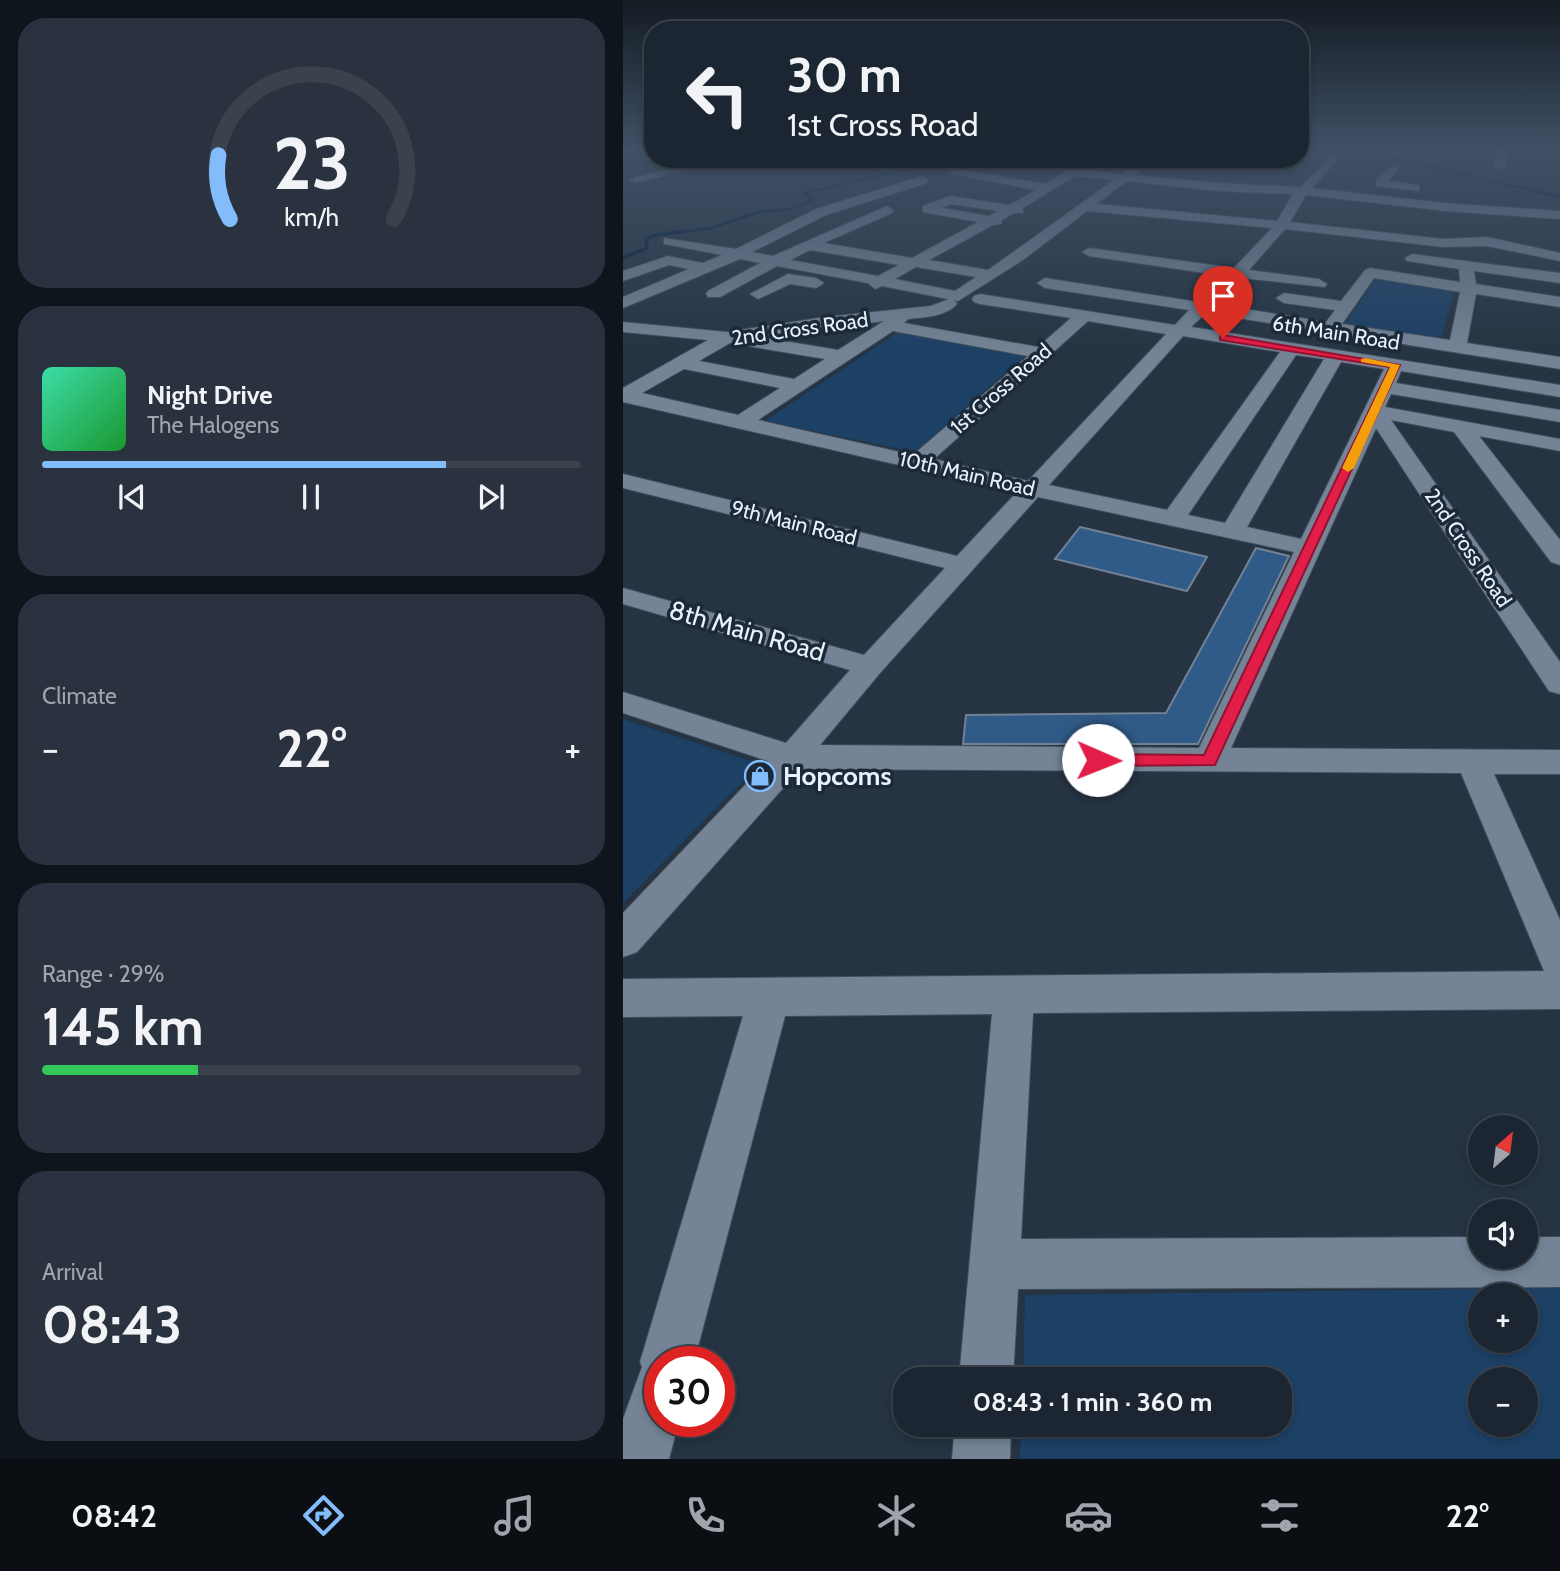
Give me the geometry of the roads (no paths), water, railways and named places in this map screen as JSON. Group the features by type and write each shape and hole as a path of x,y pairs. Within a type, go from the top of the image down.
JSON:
{"street":[{"path":"623,303 736,255 809,218"},
{"path":"782,299 721,291 732,282 867,218"},
{"path":"868,218 893,221"},
{"path":"979,218 990,220"},
{"path":"758,294 794,279 862,291 941,246 997,218"},
{"path":"1046,218 1069,244"},
{"path":"1015,304 1045,283 1069,244 1080,218"},
{"path":"1134,218 1260,249 1345,283"},
{"path":"623,940 1178,331 1228,290 1281,218"},
{"path":"1453,218 1494,225"},
{"path":"1527,218 1539,244 1538,253"},
{"path":"944,228 997,236"},
{"path":"1397,231 1391,256 1560,278"},
{"path":"953,300 1018,257 1069,244 1260,249 1397,231 1443,243 1457,239 1515,246 1560,257"},
{"name":"6th Main Road","path":"669,241 881,281 953,300 980,299 1015,304 1361,360 1390,376 1560,391"},
{"path":"912,243 968,249"},
{"path":"808,245 990,275"},
{"path":"1260,249 1275,261"},
{"path":"993,253 1018,257"},
{"path":"623,276 668,260 705,268"},
{"path":"1457,347 1470,318 1465,265"},
{"path":"1309,266 1305,272 1345,283 1370,274 1560,302"},
{"path":"1045,283 1560,363"},
{"path":"1331,327 1346,307 1345,283"},
{"path":"1196,285 1228,290"},
{"path":"1263,295 1346,307"},
{"name":"2nd Cross Road","path":"624,395 727,337 796,327 896,320 934,311 953,300"},
{"path":"796,327 829,306"},
{"name":"1st Cross Road","path":"917,463 1085,315"},
{"path":"741,422 896,320 1042,353"},
{"path":"623,327 727,337 840,356"},
{"path":"623,340 646,329"},
{"path":"1361,360 1374,334"},
{"path":"1173,519 1291,349"},
{"path":"1232,532 1335,356"},
{"path":"682,363 797,385"},
{"path":"1209,761 1390,376 1560,416"},
{"name":"10th Main Road","path":"624,395 917,463 1310,548"},
{"path":"1375,411 1551,443 1560,463"},
{"name":"2nd Cross Road","path":"1375,411 1560,684"},
{"path":"1461,427 1560,557"},
{"name":"9th Main Road","path":"623,481 964,565"},
{"name":"8th Main Road","path":"623,596 870,666"},
{"path":"623,702 792,757 1560,762"},
{"path":"1473,763 1560,964"},
{"path":"623,998 1560,990"},
{"path":"987,1367 1014,995"},
{"path":"671,1346 769,997"},
{"path":"995,1264 1560,1262"},
{"path":"640,1459 646,1437"},
{"path":"981,1459 982,1437"}],"waterway":[{"path":"673,233 711,228 741,218"},
{"path":"623,258 647,248 646,240 651,236 686,231"}],"place":[{"name":"Hopcoms","path":"760,776"}]}
